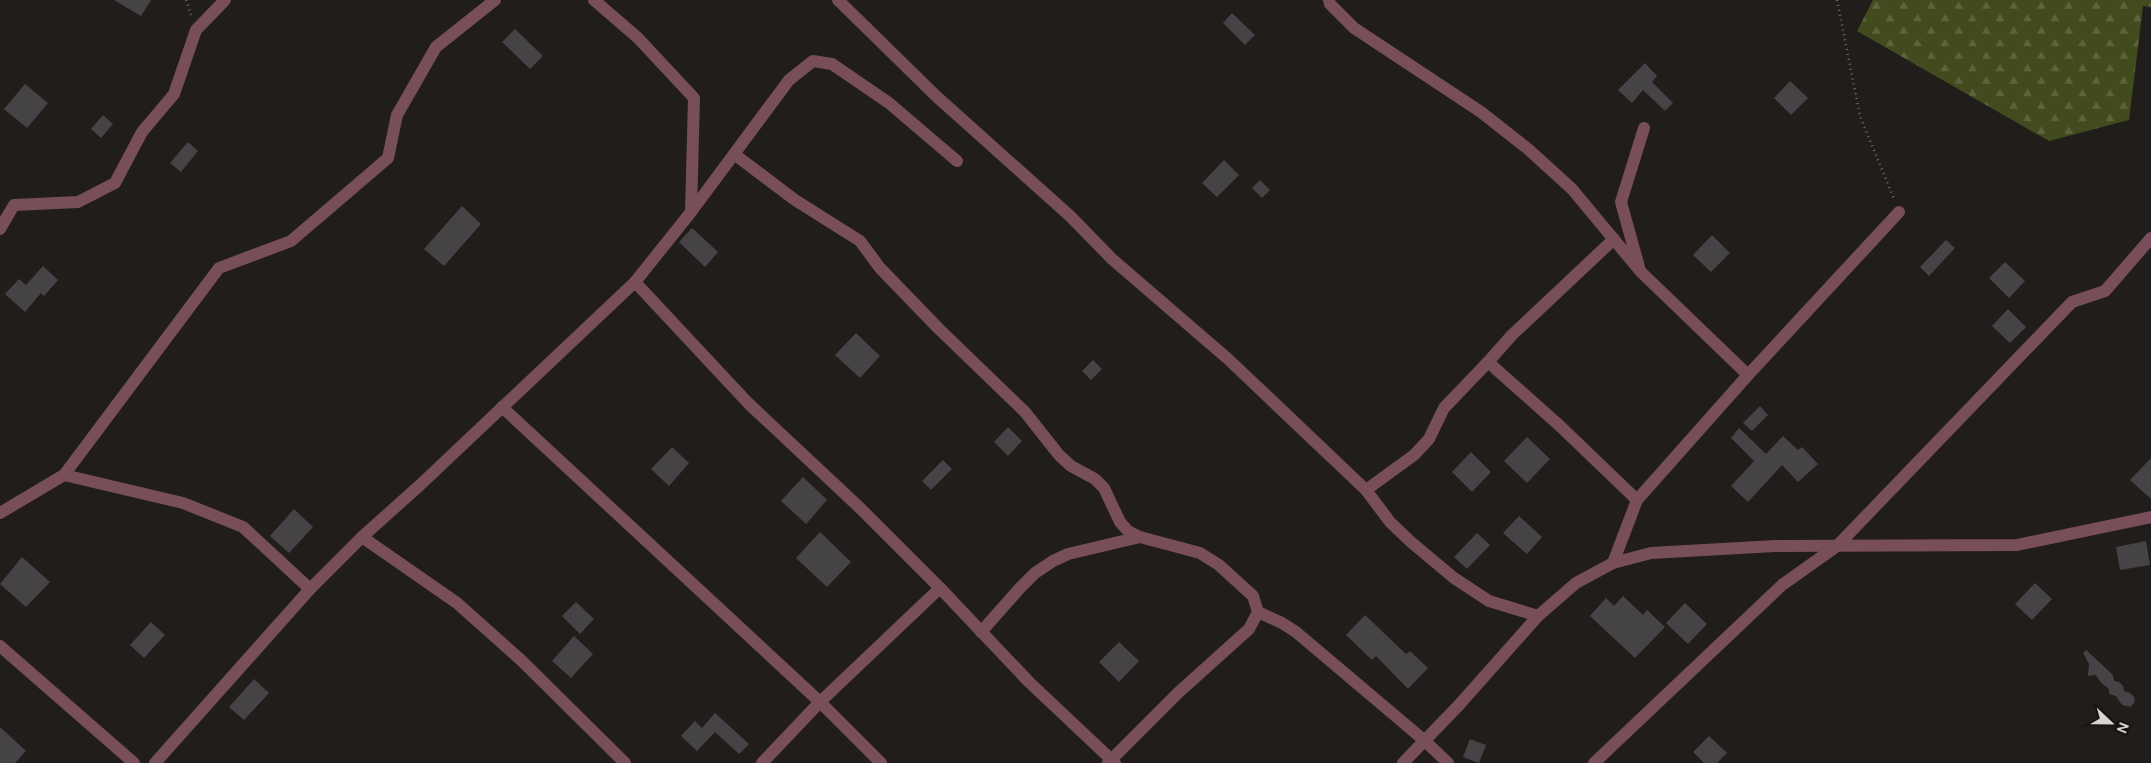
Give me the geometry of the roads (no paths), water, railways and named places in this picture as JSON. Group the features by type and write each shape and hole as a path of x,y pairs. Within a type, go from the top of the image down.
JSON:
{"street":[{"path":"0,229 14,205 78,202 115,183 142,132 174,94 196,30 225,0"},
{"path":"0,512 64,475 218,268 291,241 388,158 397,115 436,47 495,0"},
{"path":"594,0 638,38 694,98 691,212"},
{"path":"838,0 936,96 1070,216 1112,260 1228,359 1366,490 1390,522 1411,542 1454,578 1489,601 1538,616"},
{"path":"1328,0 1354,28 1481,112 1528,149 1572,189 1641,272 1748,375"},
{"path":"155,763 310,589 362,537 419,486 635,282 691,212 789,80 813,61 832,64 889,103 957,161"},
{"path":"1641,272 1621,202 1644,128"},
{"path":"635,282 748,403 861,509 1111,762 1179,692 1249,629 1258,612 1253,596 1219,565 1200,553 1140,537 1128,531 1120,522 1104,488 1095,480 1071,466 1059,455 1025,412 938,328 880,268 860,241 795,200 734,154"},
{"path":"1613,563 1637,500 1748,375 1899,212"},
{"path":"1594,763 1782,585 1836,546 2072,302 2105,291 2151,238"},
{"path":"1366,490 1414,455 1430,439 1444,408 1512,335 1614,239"},
{"path":"1488,362 1560,426 1637,500"},
{"path":"502,407 820,702 881,763"},
{"path":"64,475 183,503 243,527 310,589"},
{"path":"1403,763 1538,616 1576,583 1613,563 1651,553 1775,546 2017,545 2151,517"},
{"path":"362,537 456,604 522,661 625,763"},
{"path":"981,632 1018,588 1053,561 1068,554 1140,537"},
{"path":"762,763 820,702 940,588"},
{"path":"1258,612 1296,632 1425,741 1448,763"},
{"path":"0,646 134,763"}]}
